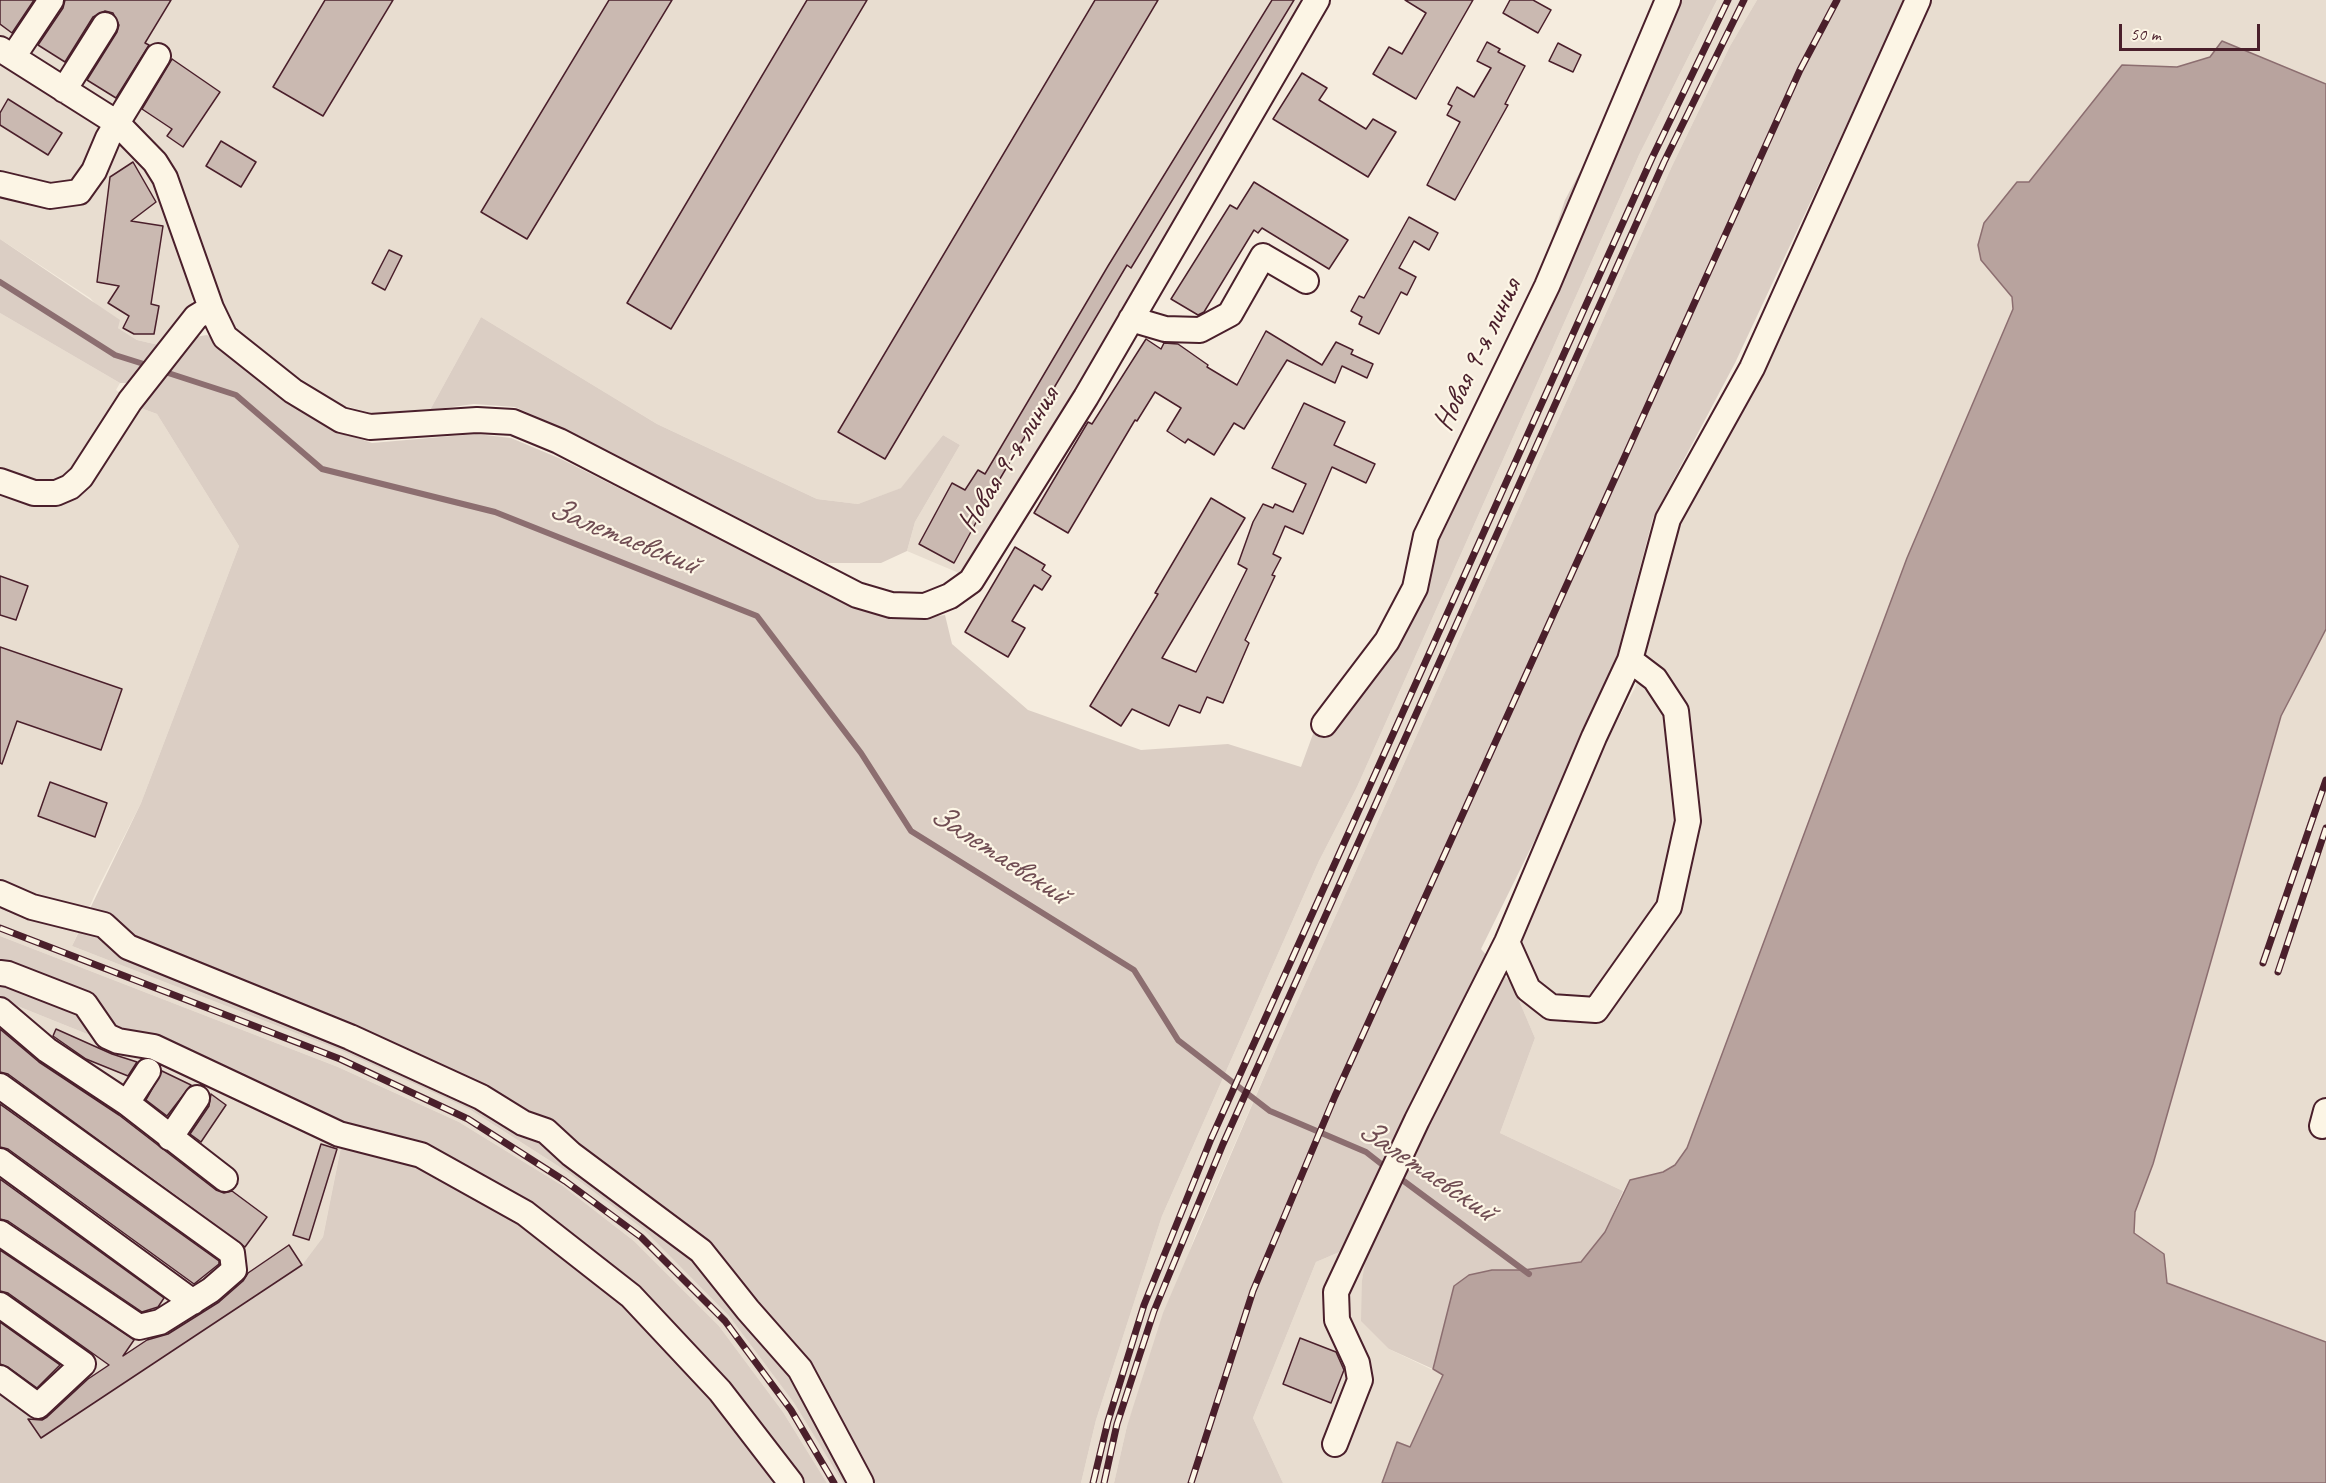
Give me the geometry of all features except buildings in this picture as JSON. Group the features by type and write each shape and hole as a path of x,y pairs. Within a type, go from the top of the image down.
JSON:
{"street":[{"path":"0,481 34,493 56,493 70,487 81,477 130,401 196,316 211,308 165,178 155,162 117,123 6,53 51,0"},
{"name":"Новая 9-я линия","path":"211,308 225,337 293,391 341,420 370,427 477,420 513,422 559,441 857,595 891,605 925,606 950,596 971,580 1086,397 1317,0"},
{"name":"Новая 9-я линия","path":"1324,724 1387,641 1415,588 1426,536 1547,286 1668,0"},
{"path":"1335,1444 1360,1380 1357,1363 1337,1320 1336,1292 1417,1120 1506,942 1594,737 1630,660 1668,519 1752,368 1918,0"},
{"path":"64,90 105,25"},
{"path":"0,184 50,196 79,192 94,171 117,123 158,56"},
{"path":"1131,319 1165,329 1200,330 1230,314 1263,256 1306,281"},
{"path":"1506,942 1528,989 1551,1007 1596,1010 1669,908 1688,821 1676,711 1654,679 1630,660"},
{"path":"0,893 32,907 104,925 129,947 350,1037 481,1097 523,1123 546,1131 571,1154 701,1251 748,1310 800,1369 861,1483"},
{"path":"0,973 85,1004 107,1036 118,1041 154,1047 339,1134 421,1155 525,1214 631,1296 720,1391 791,1483"},
{"path":"0,1010 47,1050 127,1103 225,1179"},
{"path":"127,1103 148,1071"},
{"path":"0,1086 232,1253 234,1270 193,1302 160,1322 140,1327 0,1233"},
{"path":"170,1138 196,1098"},
{"path":"0,1161 193,1302"},
{"path":"0,1305 83,1364 38,1406 0,1378"}],"shaded area":[{"path":"0,0 1308,0 966,576 907,551 915,522 960,445 943,435 902,488 858,504 817,499 657,424 481,317 430,410 375,414 342,405 295,375 232,328 210,279 172,171 0,39"},
{"path":"1660,0 1717,0 1639,155 1357,787 1319,861 1162,1216 1096,1420 1081,1483 843,1483 794,1403 729,1316 643,1229 566,1171 469,1109 342,1051 72,946 141,803 239,546 157,414 138,407 189,338 207,335 336,431 372,443 476,434 511,438 561,459 817,588 884,617 922,618 945,615 952,644 1028,710 1141,750 1228,744 1301,767 1317,723 1358,671 1402,596 1401,586 1418,537 1455,447 1538,281 1565,200 1591,151"},
{"path":"1717,0 1757,0 1730,46 1672,166 1279,1042 1195,1236 1127,1426 1114,1483 1081,1483 1096,1420 1162,1216 1319,861 1357,787 1639,155"},
{"path":"1757,0 1905,0 1735,363 1653,518 1617,655 1586,736 1481,949 1512,984 1535,1038 1500,1133 1623,1191 1605,1232 1581,1262 1524,1270 1492,1270 1469,1275 1454,1286 1433,1369 1389,1349 1361,1321 1362,1280 1366,1258 1349,1248 1316,1262 1253,1418 1283,1483 1114,1483 1127,1426 1163,1313 1279,1042 1672,166 1730,46"},
{"path":"1928,0 2326,0 2326,84 2222,41 2210,57 2177,67 2122,65 2029,182 2002,286 2012,297 2013,309 1907,558 1687,1148 1675,1165 1663,1172 1630,1180 1623,1191 1500,1133 1535,1038 1512,984 1516,935 1606,742 1636,686 1677,523"},
{"path":"2222,41 2326,84 2326,629 2281,716 2153,1164 2135,1212 2134,1233 2164,1254 2167,1283 2326,1342 2326,1483 1382,1483 1397,1442 1410,1447 1443,1375 1433,1369 1454,1286 1469,1275 1492,1270 1524,1270 1581,1262 1605,1232 1630,1180 1663,1172 1675,1165 1687,1148 1907,558 2013,309 2012,297 1981,260 1978,245 1984,223 2017,182 2029,182 2122,65 2177,67 2210,57"},
{"path":"0,62 99,125 143,161 156,183 192,282 193,294 192,304 163,346 137,340 118,328 90,298 0,239"},
{"path":"0,239 120,320 118,328 137,340 163,346 134,383 120,383 0,313"},
{"path":"0,313 120,383 116,390 138,407 157,414 239,546 141,803 97,890 72,946 342,1051 469,1109 566,1171 643,1229 729,1316 794,1403 843,1483 827,1483 783,1412 719,1326 634,1241 563,1186 459,1122 338,1067 0,936"},
{"path":"481,317 657,424 817,499 858,504 901,488 943,435 960,445 915,522 907,551 881,563 827,563 562,428 515,407 474,404 430,410"},
{"path":"2326,629 2326,1342 2167,1283 2164,1254 2134,1233 2135,1212 2153,1164 2281,716"},
{"path":"0,936 338,1067 459,1122 563,1186 634,1241 719,1326 783,1412 827,1483 0,1483 0,1389 21,1404 41,1437 302,1265 323,1237 342,1142 151,1054 112,1044 0,999"},
{"path":"0,999 112,1044 151,1054 342,1142 323,1237 302,1265 41,1438 21,1404 0,1389"},
{"path":"1349,1248 1367,1258 1362,1280 1389,1349 1443,1375 1410,1448 1397,1443 1382,1483 1283,1483 1253,1418 1316,1262"}],"waterway":[{"name":"Залетаевский","path":"0,282 115,355 150,366"},
{"name":"Залетаевский","path":"162,371 236,395 322,469 495,512 757,616 861,753 911,831 1134,970 1178,1040 1270,1111 1366,1152 1389,1170"},
{"name":"Залетаевский","path":"1397,1176 1529,1274"}],"railway":[{"path":"1093,1483 1108,1421 1144,1305 1211,1139 1652,158 1728,0"},
{"path":"1104,1483 1117,1424 1154,1311 1223,1144 1664,162 1744,0"},
{"path":"1191,1483 1253,1291 1335,1096 1800,70 1837,0"},
{"path":"2263,963 2326,780"},
{"path":"2278,972 2326,828"},
{"path":"0,928 340,1059 468,1119 565,1181 641,1237 725,1321 791,1410 834,1483"}]}
